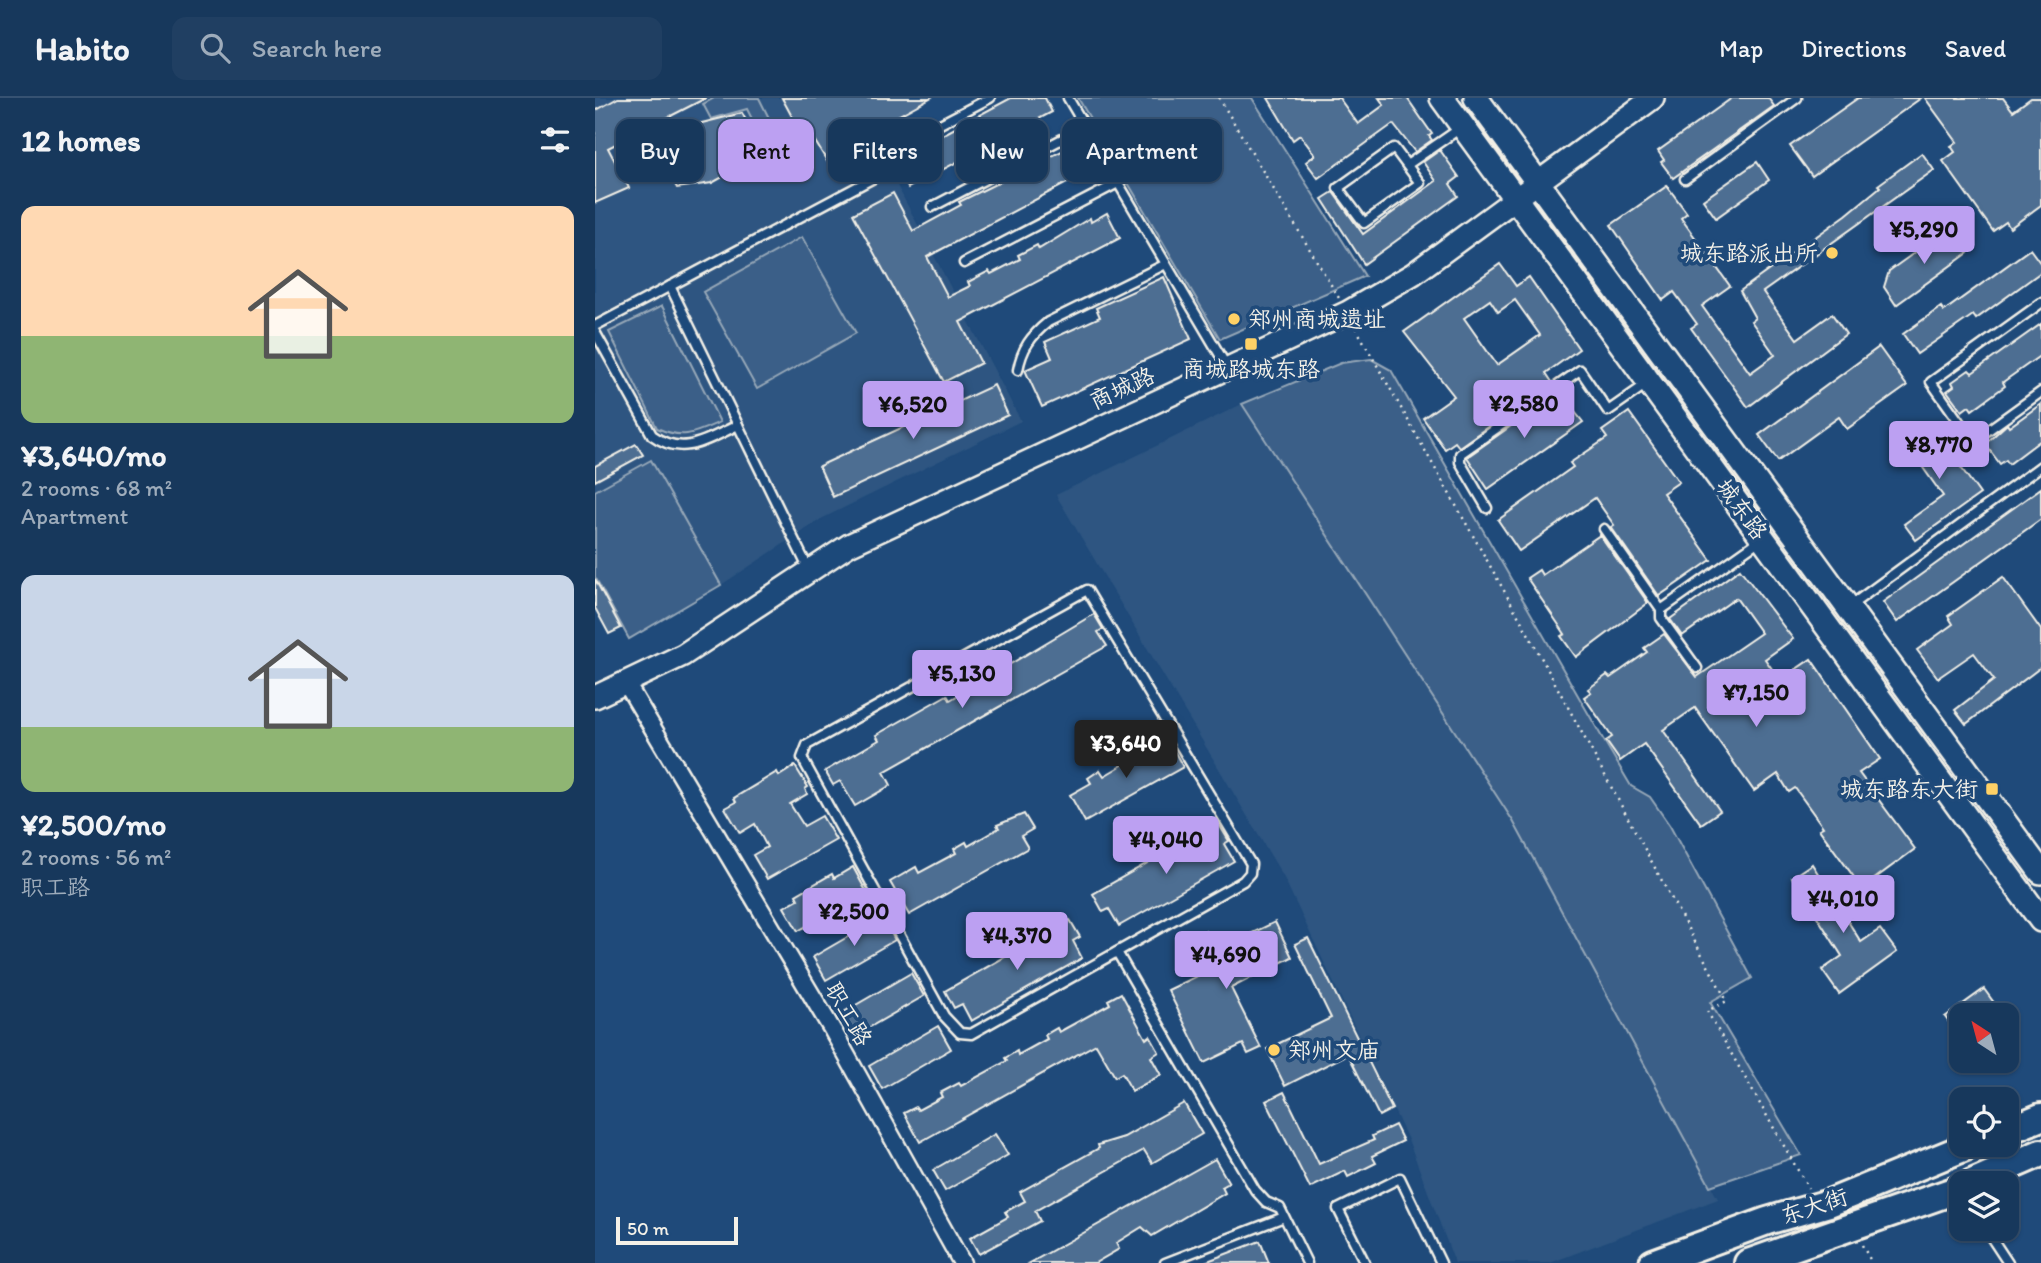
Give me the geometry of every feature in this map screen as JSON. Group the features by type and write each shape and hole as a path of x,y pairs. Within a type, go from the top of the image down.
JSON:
{"main road":[{"name":"城东路","path":"1443,98 2041,920"},
{"name":"城东路","path":"1476,98 2041,872"},
{"path":"2019,1126 2041,1117"},
{"name":"东大街","path":"2001,1171 2041,1153"},
{"name":"东大街","path":"1653,1263 1818,1206 1949,1154"},
{"name":"东大街","path":"1748,1263 1949,1193"}],"street":[{"name":"商城路","path":"595,697 683,654 849,545 1348,312 1413,274 1653,98"},
{"name":"职工路","path":"626,683 833,1031 963,1263"}],"lane":[{"path":"942,123 991,98"},
{"path":"1068,98 1080,119"},
{"path":"1685,179 1797,98"},
{"path":"1407,166 1463,126"},
{"path":"932,207 1062,139"},
{"path":"1394,148 1407,166 1420,183 1364,223 1338,188 1394,148"},
{"path":"595,326 866,182"},
{"path":"964,263 1118,183 1228,368"},
{"path":"1018,370 1021,352 1033,334 1048,322 1165,264"},
{"path":"670,286 809,570"},
{"path":"2041,303 1931,382 1973,441 2041,392"},
{"path":"595,332 652,435 662,442 688,448 738,425"},
{"path":"1487,508 1460,462 1460,454 1580,370 1608,411 1650,382"},
{"path":"1848,607 2041,466"},
{"path":"1604,529 1661,610 1661,618 1697,668"},
{"path":"1661,610 1763,538"},
{"path":"1087,590 1251,864 1250,873 1243,881 1117,952 971,1034 960,1033 944,1016 802,758 807,745 1087,590"},
{"path":"1117,952 1255,1191 1265,1202 1280,1208 1307,1263"},
{"path":"1365,1263 1338,1209 1400,1178 1441,1263"},
{"path":"1165,1263 1284,1217"},
{"path":"1994,1241 2008,1263"}],"path":[{"path":"1219,98 1348,312 1529,635 1727,1001 1707,1011 1818,1206"}],"shaded area":[{"path":"595,98 851,98 862,119 828,119 828,182 895,182 1021,421 823,518 721,585 652,460 595,491"},
{"path":"714,98 759,98 770,119 752,119 747,109 711,119 703,104"},
{"path":"1078,98 1252,98 1365,276 1220,339 1127,182 1222,182 1222,119 1090,119"},
{"path":"802,237 856,333 757,389 703,292"},
{"path":"662,306 720,422 689,434 674,434 657,428 609,332"},
{"path":"1371,359 1391,370 1631,786 1650,797 1670,826 1752,978 1710,1002 1801,1155 1710,1186 1513,821 1242,404 1341,363"},
{"path":"1242,404 1513,821 1718,1199 1550,1263 1455,1263 1409,1142 1284,878 1056,495"},
{"path":"651,460 721,585 629,639 595,577 595,491"}],"building":[{"path":"618,98 706,98 665,119 616,119 616,144 608,148 616,163 616,182 626,182 629,188 595,203 595,111"},
{"path":"782,98 930,98 892,119 828,119 828,163 814,140 814,119 793,119"},
{"path":"1011,98 1045,98 1052,112 1039,119 972,119"},
{"path":"1268,98 1339,98 1358,124 1384,105 1379,98 1407,98 1432,134 1429,136 1432,140 1415,152 1393,124 1318,178 1306,162 1315,155 1300,135 1293,140"},
{"path":"1732,98 1768,98 1774,106 1673,178 1661,162 1664,160 1658,151"},
{"path":"1858,98 1921,98 1812,176 1790,146"},
{"path":"1925,98 2003,98 2013,111 2031,98 2041,98 2041,205 2010,228 2006,222 1993,231 1943,161 1955,152 1951,146 1957,142"},
{"path":"742,113 745,119 718,119"},
{"path":"718,119 718,180 677,188 674,182 704,182 704,122"},
{"path":"956,128 956,163 942,170 942,135"},
{"path":"1440,150 1459,177 1450,184 1458,196 1364,264 1322,199 1333,192 1363,234 1436,181 1423,162"},
{"path":"1062,151 1062,182 1069,182 927,257 948,297 970,286 968,282 1020,259 1018,255 1037,245 1039,249 1090,218 1091,222 1107,213 1120,238 960,322 981,363 944,382 853,214 893,193 913,231 961,205 959,202 999,182 1048,182 1048,158"},
{"path":"1922,153 1934,170 1763,292 1797,339 1832,314 1846,334 1748,407 1691,328 1697,324 1674,292 1663,300 1611,225 1667,186 1687,213 1681,218 1730,286 1702,306 1750,373 1775,355 1751,321 1755,318 1740,291 1846,215 1880,187 1878,185"},
{"path":"1757,162 1769,180 1716,218 1703,200"},
{"path":"905,182 919,182 908,188"},
{"path":"1949,228 1968,253 1896,305 1884,287 1889,271"},
{"path":"2030,249 2041,264 2041,272 1976,319 1973,315 1917,354 1903,334 1941,307 1944,311"},
{"path":"1500,264 1516,286 1529,277 1579,349 1546,373 1552,382 1459,447 1455,442 1445,449 1423,418 1454,396 1404,332","holes":["1490,300 1498,312 1515,300 1540,335 1497,365 1464,318"]},
{"path":"1164,277 1191,339 1042,407 1025,370 1052,358 1045,342 1100,317 1096,308"},
{"path":"2041,324 2041,355 2003,382 2005,386 1972,410 1969,406 1962,411 1947,391 1954,386 1952,382 1969,370 1972,373"},
{"path":"1879,347 1907,386 1847,429 1839,417 1778,461 1759,435"},
{"path":"994,385 1008,415 833,497 819,466"},
{"path":"1559,392 1583,422 1488,489 1467,457"},
{"path":"2041,404 2041,440 2009,464 2006,460 2000,464 1985,444 2007,424 2009,427"},
{"path":"1629,412 1679,482 1663,493 1711,560 1659,596 1611,527 1614,525 1595,498 1519,551 1498,520 1573,467 1570,463 1607,438 1602,431"},
{"path":"1929,423 1980,494 1916,540 1904,524 1943,496 1904,441"},
{"path":"636,444 643,455 595,481 595,466"},
{"path":"2041,488 2041,519 1897,622 1883,602"},
{"path":"1600,535 1648,603 1576,657 1561,636 1565,634 1527,578 1539,570 1542,575"},
{"path":"1740,569 1793,639 1765,659 1780,680 1811,659 1880,759 1859,773 1915,849 1862,888 1819,829 1823,827 1795,788 1789,792 1778,774 1754,791 1695,708 1663,730 1720,811 1701,824 1644,744 1620,761 1606,741 1612,737 1584,697 1591,692 1588,689 1607,675 1610,678 1647,652 1644,648 1664,634 1697,677 1761,633 1736,598 1682,636 1670,619"},
{"path":"2003,577 2041,630 2041,667 1966,724 1955,710 1994,680 1974,653 1938,678 1917,650 1953,624 1948,616"},
{"path":"595,579 621,628 609,634 595,608"},
{"path":"1094,614 1103,629 1098,632 1107,646 884,772 891,785 855,806 840,781 833,785 825,771 879,740 876,735 947,695 950,700"},
{"path":"1168,740 1183,767 1085,822 1070,795 1091,783 1088,778 1100,770 1104,776 1136,757 1133,752 1146,744 1149,750"},
{"path":"795,766 808,787 805,789 807,794 790,804 804,826 822,816 836,840 767,879 753,855 767,847 755,824 740,833 725,808 736,802 734,798 777,772 779,776"},
{"path":"1024,814 1033,829 1021,836 1028,848 909,915 890,882 916,867 919,873 956,853 954,849 966,842 968,846 999,828 997,825"},
{"path":"1218,823 1229,841 1224,844 1234,861 1119,926 1109,909 1103,912 1093,894"},
{"path":"1812,864 1861,942 1880,929 1897,952 1839,994 1822,970 1842,956 1792,877"},
{"path":"853,867 866,891 798,931 784,907 798,899 796,895 832,874 834,878"},
{"path":"882,917 895,940 826,980 813,957"},
{"path":"1070,920 1080,937 1073,941 1082,958 971,1021 962,1004 954,1008 945,991"},
{"path":"1275,922 1292,957 1231,988 1261,1048 1248,1054 1243,1044 1204,1063 1168,990 1208,971 1192,938 1205,931 1215,951"},
{"path":"1308,938 1392,1109 1379,1116 1348,1054 1285,1086 1267,1049 1331,1018 1295,944"},
{"path":"911,973 924,996 856,1035 842,1013"},
{"path":"1984,989 1994,1003 1964,1003"},
{"path":"1121,993 1146,1039 1150,1036 1159,1052 1151,1057 1161,1075 1132,1091 1122,1073 1115,1077 1096,1044 920,1142 904,1113 916,1107 918,1110 942,1097 940,1093 959,1083 961,1086 1007,1061 1005,1058 1017,1051 1018,1055 1047,1039 1045,1035 1057,1028 1059,1032 1110,1004 1108,1000"},
{"path":"938,1026 951,1049 882,1089 869,1066"},
{"path":"1284,1092 1319,1164 1374,1140 1372,1136 1395,1125 1403,1141 1372,1156 1376,1163 1348,1177 1345,1171 1310,1188 1266,1101"},
{"path":"1184,1103 1202,1134 1152,1163 1144,1150 1035,1211 1040,1221 979,1254 970,1238 1008,1217 1005,1212 1025,1201 1020,1192 1099,1148 1098,1145 1124,1137"},
{"path":"995,1134 1008,1155 945,1191 933,1170"},
{"path":"1215,1159 1229,1183 1222,1187 1225,1193 1152,1236 1142,1227 1116,1243 1119,1249 1095,1263 1030,1263"},
{"path":"1260,1241 1269,1263 1205,1263 1205,1262"}],"place":[{"name":"城东路派出所","path":"1832,253"},
{"name":"郑州商城遗址","path":"1234,319"},
{"name":"商城路城东路","path":"1251,344"},
{"name":"城东路东大街","path":"1992,789"},
{"name":"郑州文庙","path":"1274,1050"}]}
